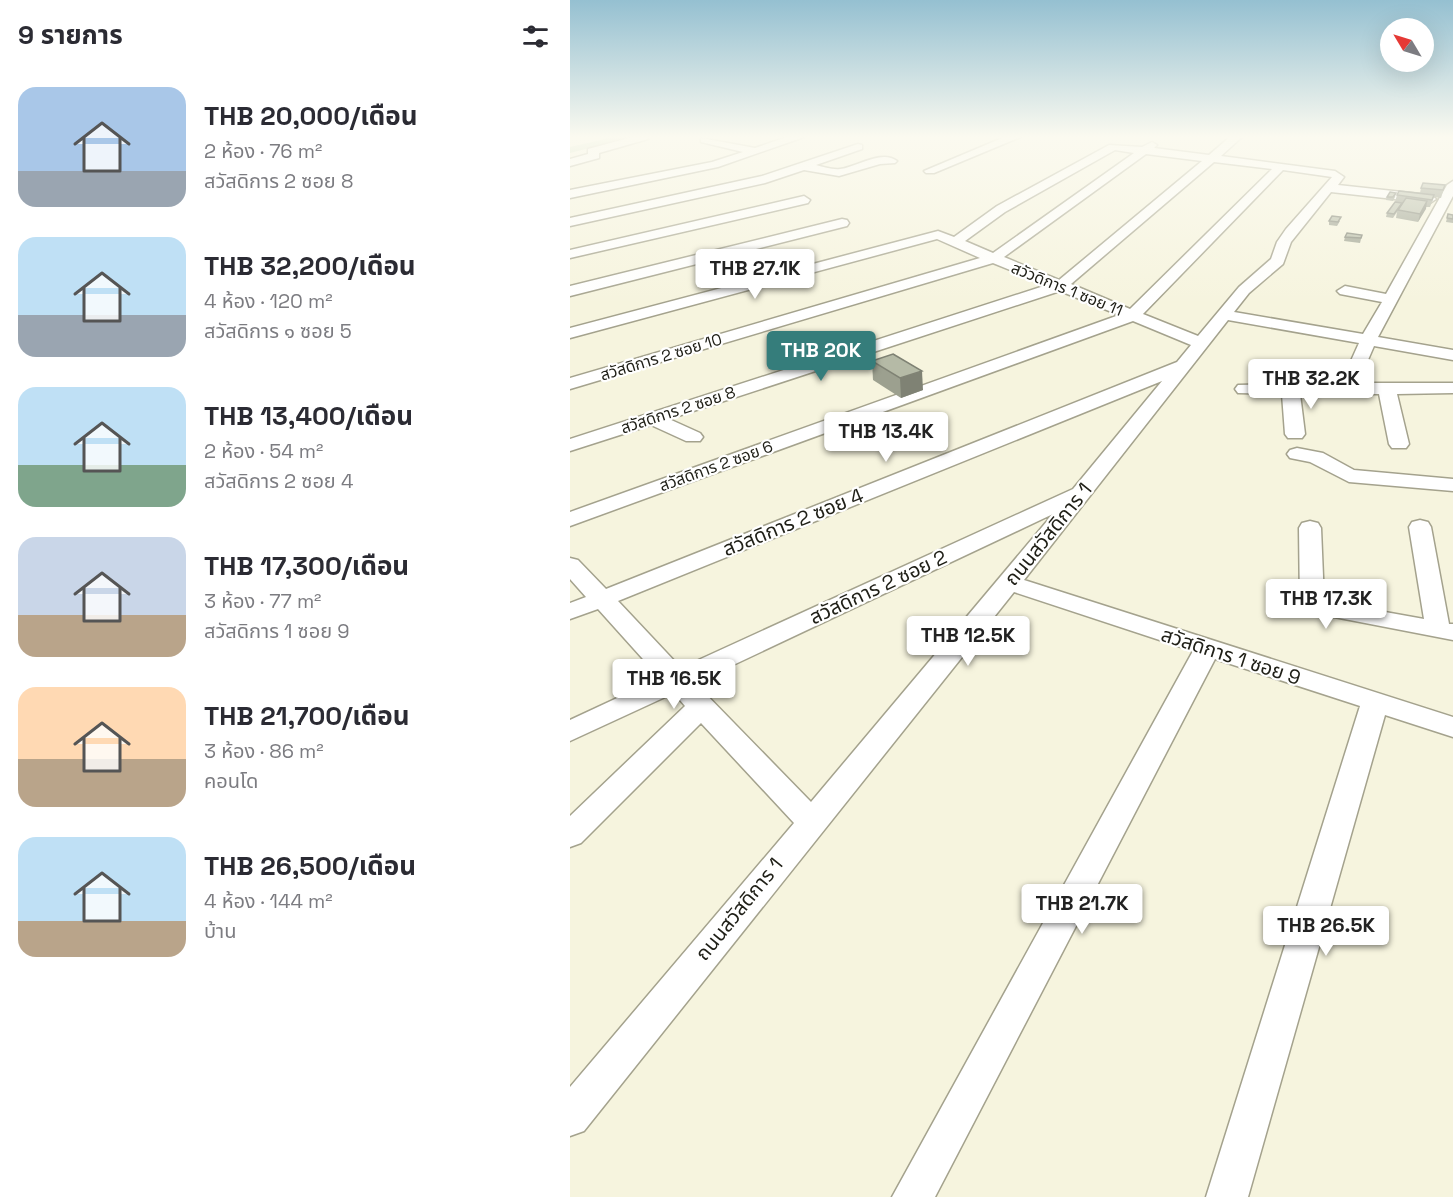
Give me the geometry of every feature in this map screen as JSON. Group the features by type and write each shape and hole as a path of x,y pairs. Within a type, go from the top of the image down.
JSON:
{"street":[{"path":"570,222 706,192"},
{"path":"956,242 1001,209 1031,192"},
{"name":"สวัสดิการ 2 ซอย 10","path":"570,384 994,258 1087,192"},
{"path":"1060,286 1172,192"},
{"path":"1132,316 1254,192"},
{"name":"ถนนสวัสดิการ 1","path":"570,1117 811,821 1009,583 1244,290 1278,261 1283,253 1284,242 1326,192"},
{"path":"1347,389 1390,299 1448,202 1370,192"},
{"path":"570,254 804,200"},
{"path":"570,291 842,223"},
{"name":"สวัวดิการ 1 ซอย 11","path":"570,333 932,236 956,242 1202,344"},
{"name":"สวัสดิการ 2 ซอย 8","path":"570,445 1060,286"},
{"path":"1345,291 1390,299"},
{"path":"1224,315 1453,355"},
{"name":"สวัสดิการ 2 ซอย 6","path":"570,519 1132,316"},
{"name":"สวัสดิการ 2 ซอย 4","path":"570,612 1185,365"},
{"path":"1387,388 1399,444"},
{"path":"1244,389 1453,388"},
{"path":"1291,389 1296,444 1316,457 1349,476 1453,485"},
{"path":"651,418 693,437"},
{"name":"สวัสดิการ 2 ซอย 2","path":"570,731 1080,493"},
{"path":"1310,528 1312,606 1446,631 1420,527"},
{"path":"570,566 811,821"},
{"name":"สวัสดิการ 1 ซอย 9","path":"1009,583 1453,727"},
{"path":"913,1197 1207,649"},
{"path":"1227,1197 1375,702"},
{"path":"570,835 701,706"}],"building":[{"path":"1390,192 1396,193 1393,197 1387,197"},
{"path":"1399,192 1407,192 1434,195 1432,200 1397,195"},
{"path":"1406,198 1427,201 1420,214 1398,210"},
{"path":"1395,202 1402,203 1394,214 1387,213"},
{"path":"1332,216 1341,217 1338,222 1329,221"},
{"path":"1347,233 1362,235 1361,238 1345,237"},
{"path":"893,354 922,371 900,378 872,361"}]}
